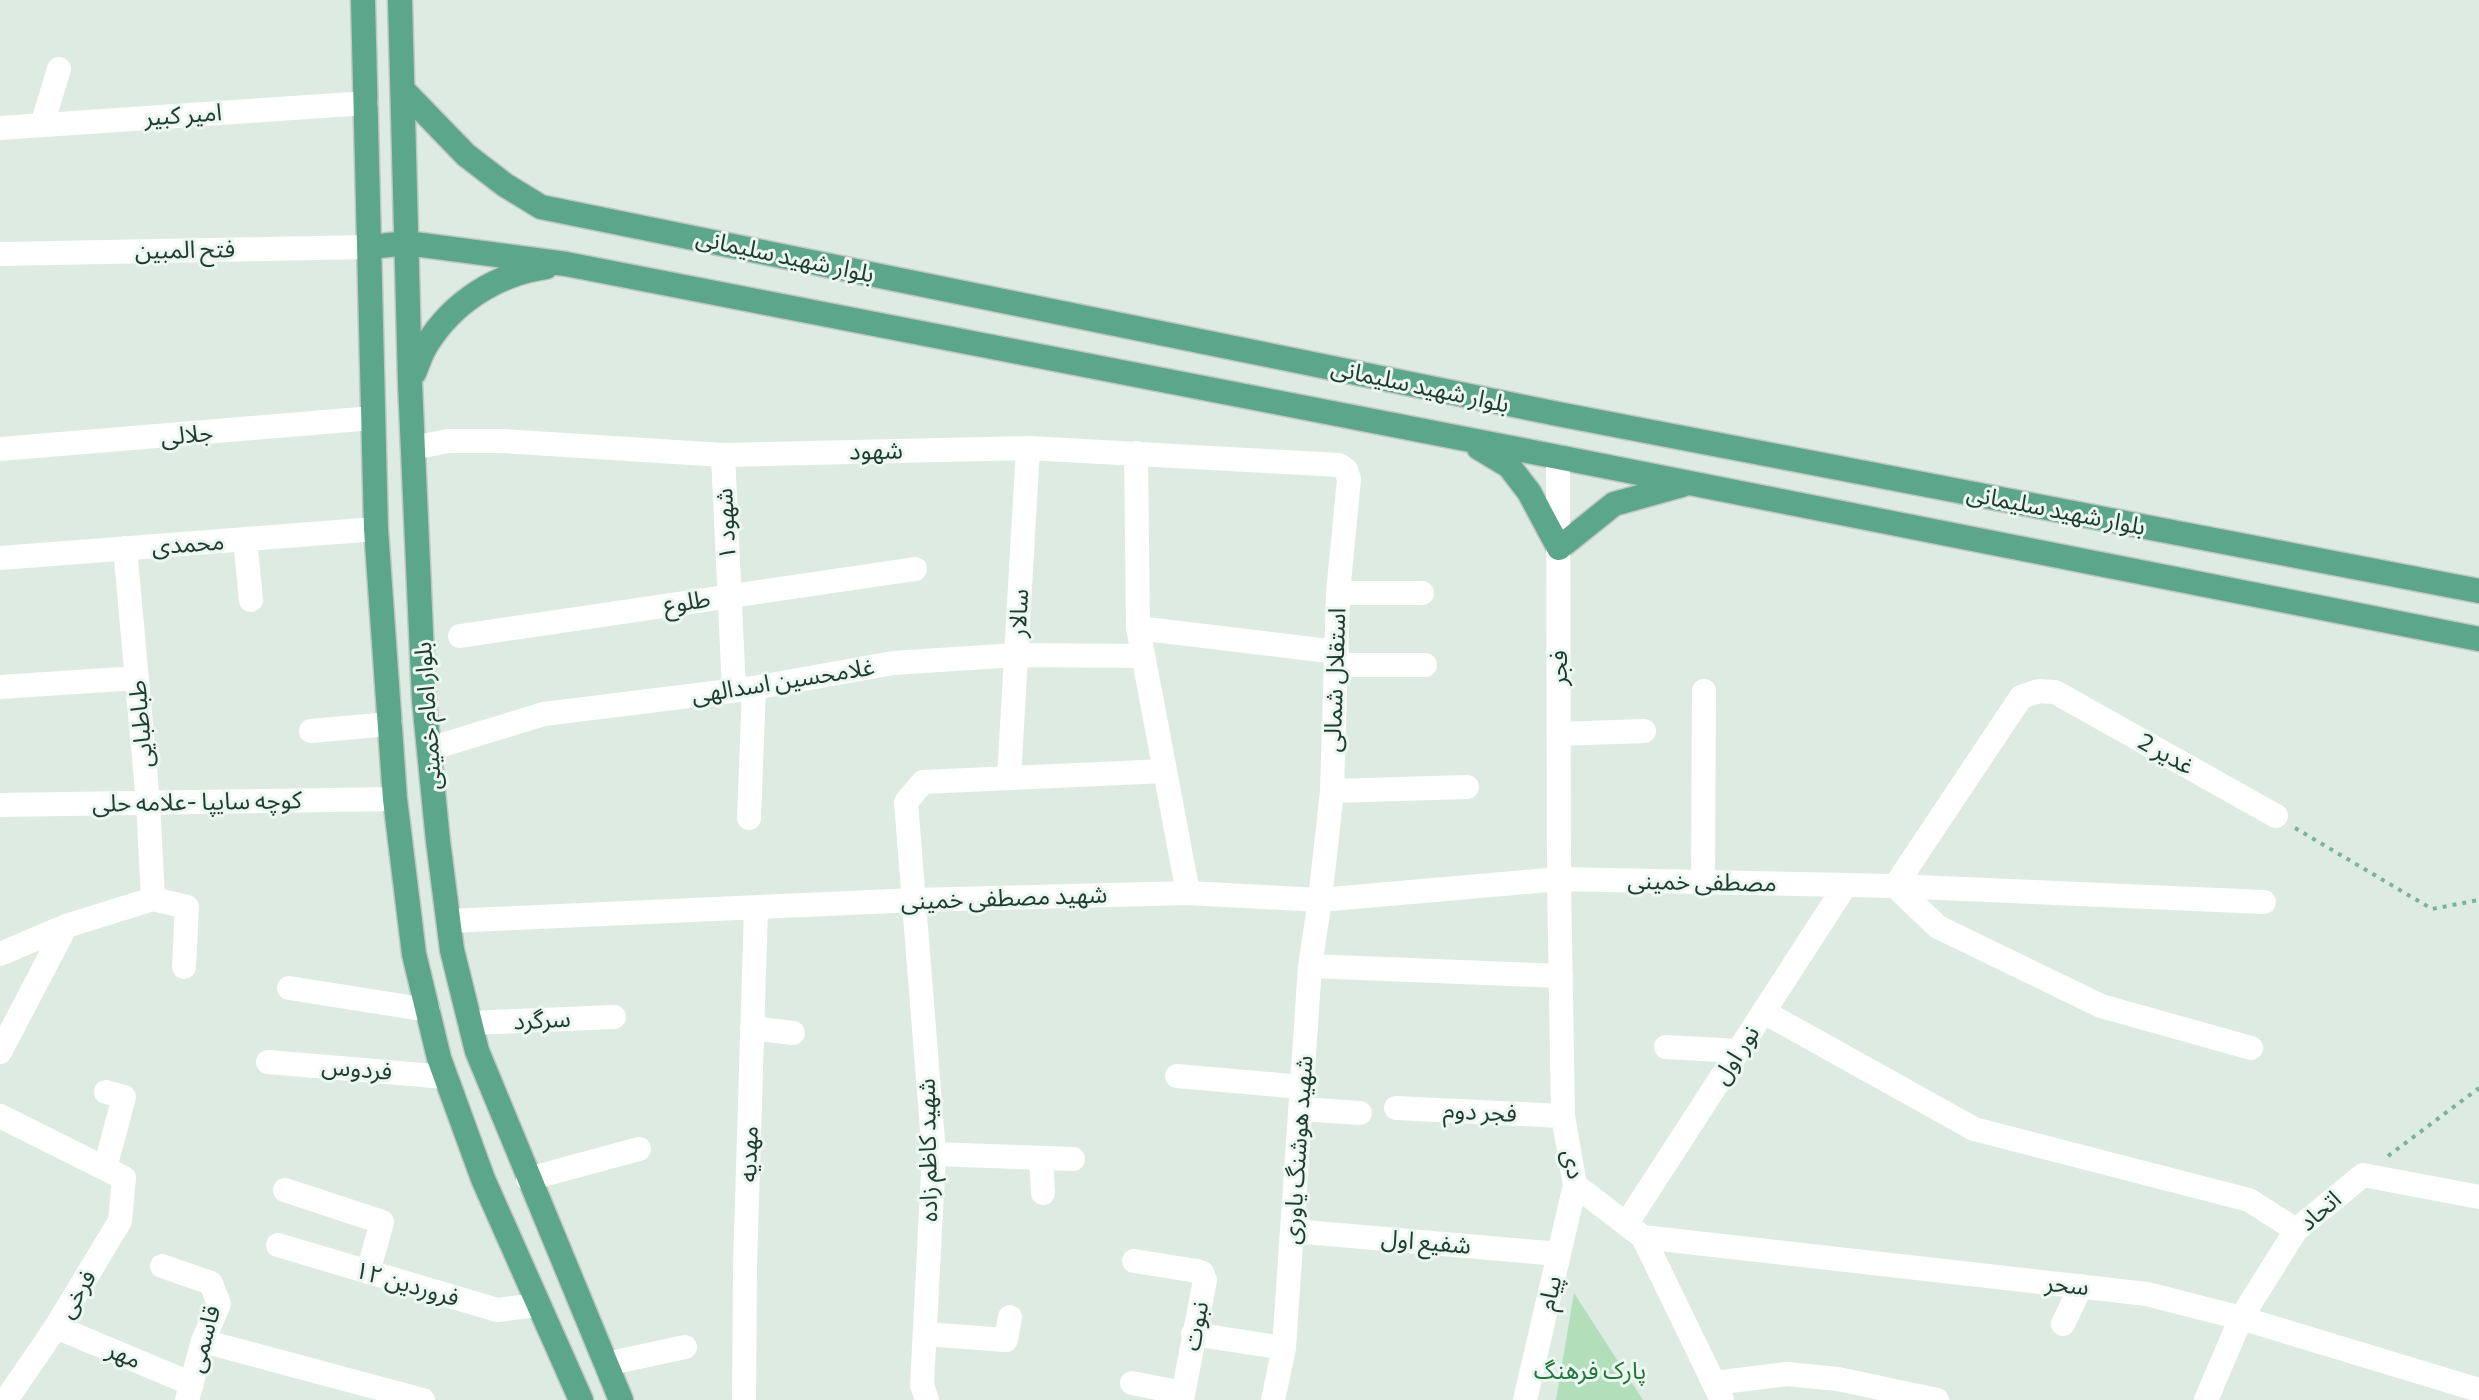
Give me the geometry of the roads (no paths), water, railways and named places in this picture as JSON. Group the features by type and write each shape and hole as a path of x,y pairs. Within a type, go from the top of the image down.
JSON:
{"main road":[{"name":"بلوار امام خمینی","path":"363,0 376,529 395,799 414,954 446,1077 483,1179 581,1400"},
{"name":"بلوار امام خمینی","path":"400,0 410,383 424,700 452,950 477,1051 621,1400"},
{"name":"بلوار شهید سلیمانی","path":"403,90 466,155 505,185 541,207 1558,414 2479,591"},
{"name":"بلوار شهید سلیمانی","path":"370,247 407,243 566,264 2479,639"},
{"path":"410,383 426,345 452,311 486,286 511,275 566,264"},
{"path":"1558,414 1558,457"},
{"path":"1464,439 1509,466 1529,492 1559,548 1614,504 1689,483"}],"street":[{"path":"42,125 59,69"},
{"name":"امیر کبیر","path":"0,128 366,103"},
{"name":"فتح المبین","path":"0,254 370,247"},
{"name":"جلالی","path":"0,449 373,418"},
{"name":"شهود","path":"413,448 448,441 502,441 723,455 1028,448 1339,465"},
{"name":"سالار","path":"1009,778 1028,448"},
{"path":"1136,453 1138,628 1188,893"},
{"name":"شهود ۱","path":"723,455 729,596 744,689 749,818"},
{"name":"فجر","path":"1558,457 1559,879"},
{"name":"استقلال شمالی","path":"1320,900 1332,791 1338,593 1349,479 1346,470 1339,465"},
{"name":"محمدی","path":"0,558 376,529"},
{"path":"245,539 251,600"},
{"name":"طباطبایی","path":"125,548 148,802 153,899"},
{"name":"طلوع","path":"460,636 915,569"},
{"path":"1338,593 1422,593"},
{"path":"1138,628 1337,658 1425,665"},
{"name":"غلامحسین اسدالهی","path":"429,749 544,714 744,689 893,663 1016,655 1143,656"},
{"path":"0,687 137,678"},
{"path":"1703,881 1704,691"},
{"name":"غدير 2","path":"1895,886 2021,697 2039,691 2055,692 2276,816"},
{"path":"311,731 390,724"},
{"path":"1559,734 1644,731"},
{"name":"شهید کاظم زاده","path":"927,1400 922,1385 934,1154 906,802 923,782 1165,771"},
{"path":"1332,791 1467,787"},
{"name":"کوچه سایپا -علامه حلی","path":"0,805 395,799"},
{"name":"مصطفی خمینی","path":"1559,879 1895,886 2264,902"},
{"name":"شهید مصطفی خمینی","path":"449,921 915,900 1188,893 1320,900 1559,879"},
{"name":"دی","path":"1559,879 1563,1116 1575,1185 1635,1230 1718,1392"},
{"name":"نور اول","path":"1635,1230 1738,1051 1845,886"},
{"path":"1895,886 1938,927 2101,1006 2251,1048"},
{"path":"0,954 66,926 153,899 187,907 184,967"},
{"name":"شهید هوشنگ یاوری","path":"1273,1400 1284,1348 1310,966 1320,900"},
{"name":"مهدیه","path":"744,1400 756,907"},
{"path":"0,1052 66,926"},
{"path":"1310,966 1561,976"},
{"path":"289,988 428,1010"},
{"path":"1764,1012 1974,1129 2249,1200 2296,1230"},
{"name":"سرگرد","path":"470,1023 614,1017"},
{"path":"752,1028 793,1033"},
{"path":"1666,1047 1738,1051"},
{"name":"فردوس","path":"268,1062 446,1077"},
{"path":"1177,1076 1301,1098 1360,1113"},
{"name":"فرخی","path":"6,1400 56,1327 120,1221 114,1173 124,1097 106,1092"},
{"name":"فجر دوم","path":"1396,1108 1563,1116"},
{"path":"0,1116 114,1173"},
{"path":"528,1179 639,1149"},
{"path":"934,1154 1073,1159"},
{"path":"1041,1158 1043,1193"},
{"name":"اتحاد","path":"2206,1400 2241,1318 2296,1230 2363,1175 2479,1197"},
{"name":"پیام","path":"1525,1400 1575,1185"},
{"path":"285,1190 382,1222 368,1272"},
{"name":"سحر","path":"1635,1230 2147,1294 2241,1318 2479,1390"},
{"name":"شفیع اول","path":"1293,1231 1559,1254"},
{"name":"۱۲ فروردین","path":"278,1245 497,1310 538,1305"},
{"name":"نبوت","path":"1134,1261 1202,1273 1205,1280 1182,1396"},
{"name":"قاسمی","path":"162,1266 211,1283 219,1304 203,1341 190,1392"},
{"path":"2063,1324 2081,1286"},
{"path":"925,1334 1006,1340 1010,1317"},
{"name":"مهر","path":"56,1327 190,1392"},
{"path":"1193,1334 1284,1348"},
{"path":"203,1341 423,1400"},
{"path":"606,1364 685,1347"},
{"path":"1718,1392 1787,1374 1838,1379 1937,1400"},
{"path":"1132,1383 1182,1396"}],"park label":[{"name":"پارک فرهنگ","path":"1590,1371"}]}
